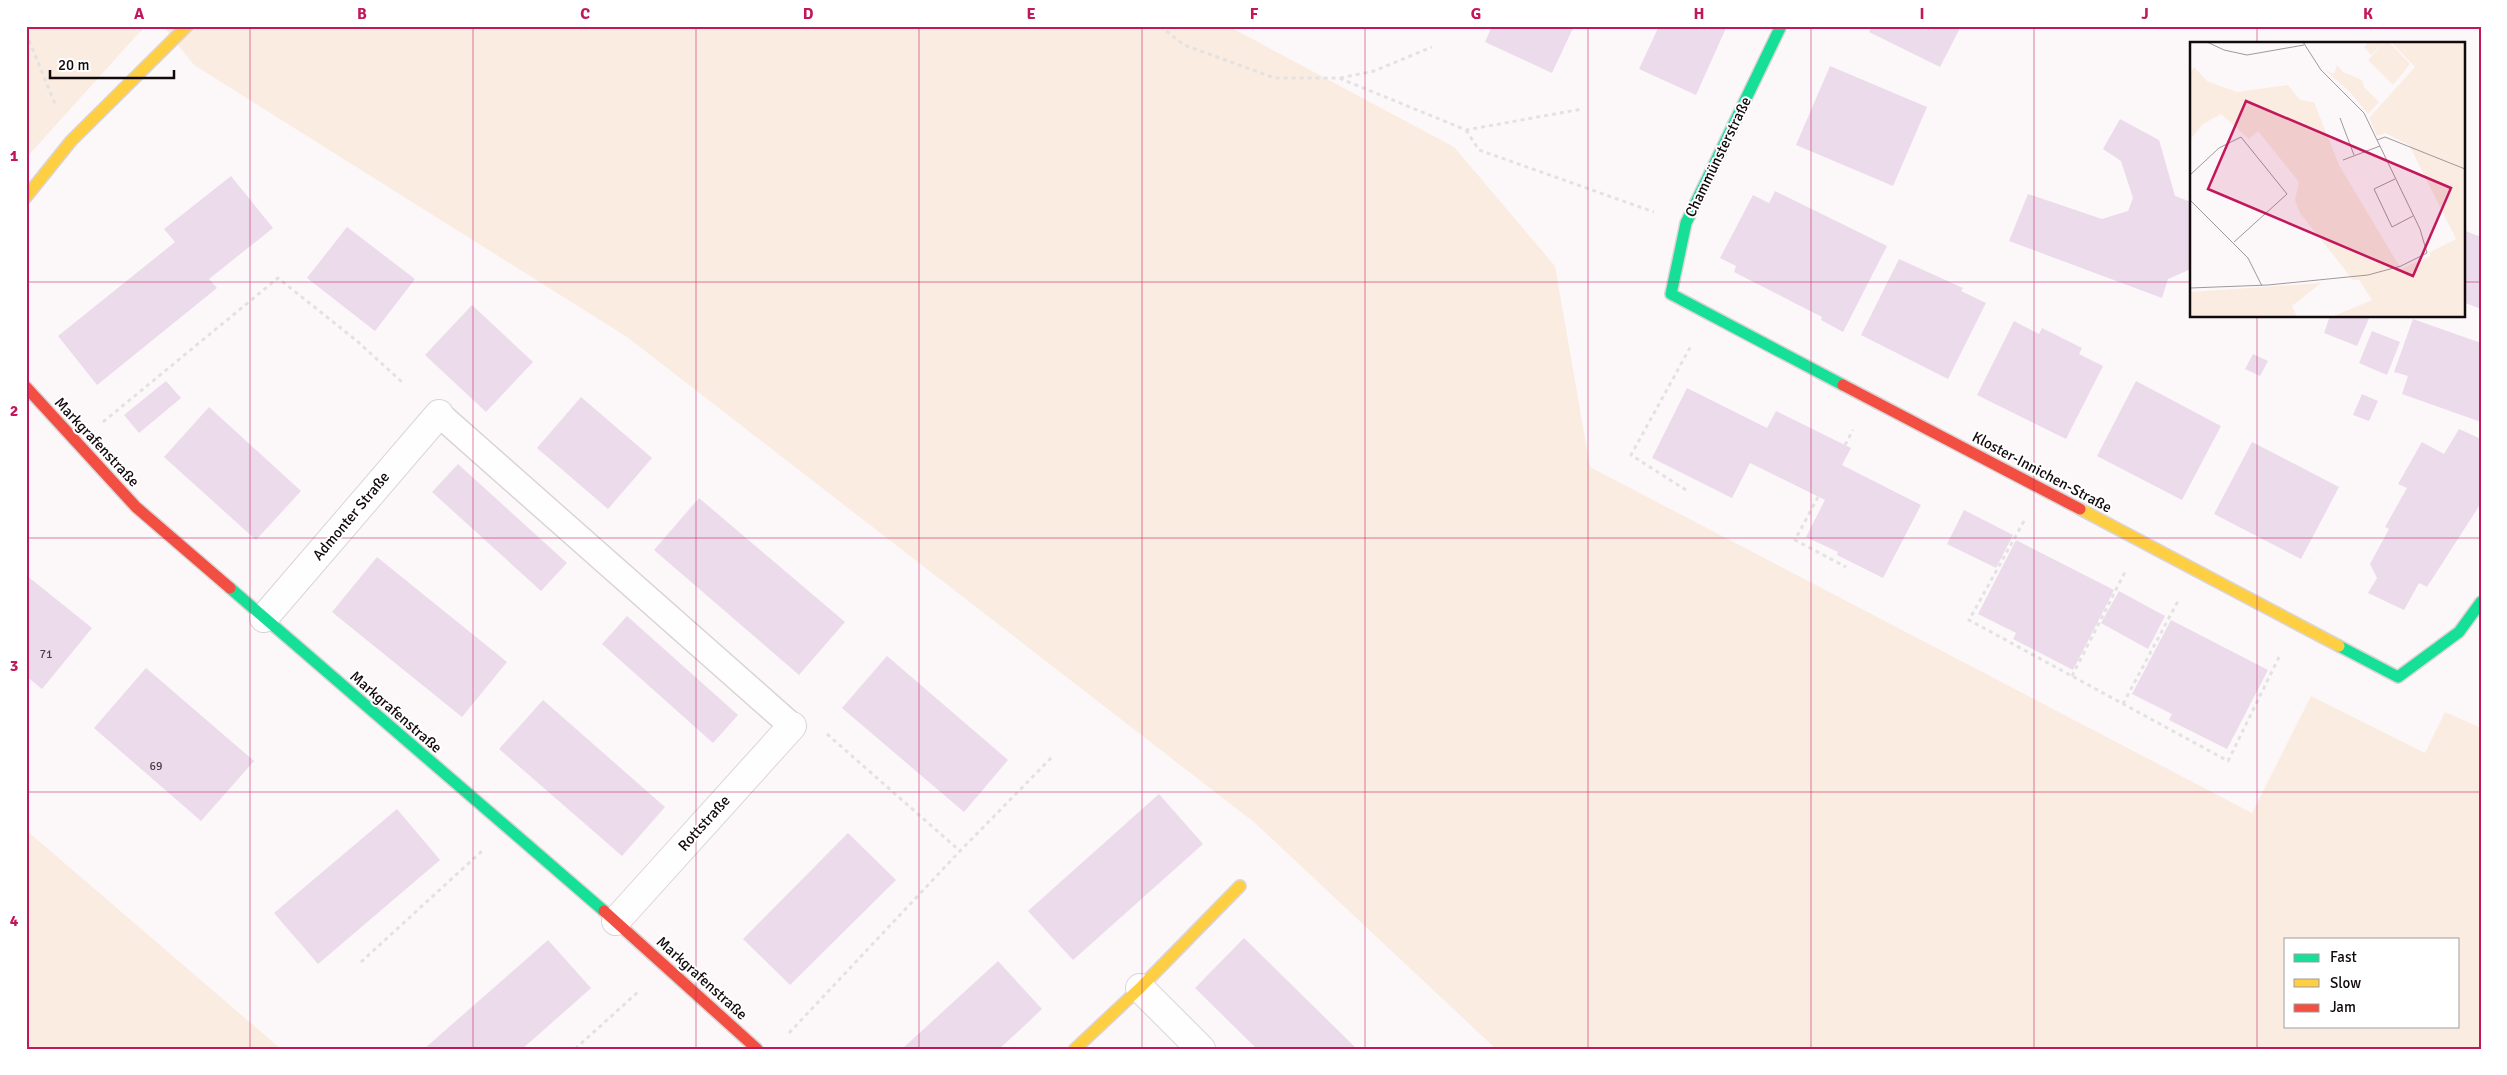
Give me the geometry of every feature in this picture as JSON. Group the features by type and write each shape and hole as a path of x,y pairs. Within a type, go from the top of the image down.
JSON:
{"street":[{"path":"26,197 71,141 171,40 188,26"},
{"name":"Chammünsterstraße","path":"1671,294 1686,223 1781,26"},
{"name":"Kloster-Innichen-Straße","path":"1671,294 2398,677 2459,632 2481,602"},
{"name":"Markgrafenstraße","path":"26,387 76,444 136,507 616,921 757,1049"},
{"name":"Admonter Straße","path":"264,618 438,414"},
{"name":"Rottstraße","path":"616,921 792,726"},
{"path":"1075,1049 1140,988 1240,886"},
{"path":"1140,988 1201,1049"}],"lane":[{"path":"438,414 792,726"}],"path":[{"path":"1160,26 1184,46 1275,78 1339,78 1374,71 1432,47"},
{"path":"26,33 71,141"},
{"path":"1339,78 1466,130 1582,109"},
{"path":"1466,130 1479,150 1686,223"},
{"path":"76,444 278,278 357,341 402,382"},
{"path":"1686,490 1631,455 1709,313"},
{"path":"2042,489 1969,620 2228,761 2295,623"},
{"path":"1818,497 1795,540 1846,567"},
{"path":"2072,676 2141,541"},
{"path":"2123,704 2195,570"},
{"path":"792,726 824,732 960,851"},
{"path":"786,1037 960,851 1052,756"},
{"path":"361,962 508,828"},
{"path":"575,1049 667,967"}],"shaded area":[{"path":"26,26 145,26 26,158"},
{"path":"163,26 1228,26 1454,147 1555,266 1590,467 2252,813 2311,696 2425,753 2445,712 2481,728 2481,1049 1496,1049 1255,823 627,337 194,65"},
{"path":"26,830 281,1049 26,1049"}],"building":[{"path":"1492,26 1574,26 1552,73 1485,42"},
{"path":"1659,26 1726,28 1696,95 1639,69"},
{"path":"1872,26 1961,26 1940,67 1869,32"},
{"path":"1830,66 1927,107 1893,186 1796,145"},
{"path":"2120,119 2159,140 2175,196 2190,202 2190,269 2168,279 2162,298 2009,241 2028,194 2102,219 2128,211 2133,198 2121,161 2103,149"},
{"path":"231,176 273,228 209,279 217,288 97,385 58,336 175,242 164,229"},
{"path":"1775,191 1887,246 1843,332 1821,320 1822,317 1734,272 1736,266 1720,258 1753,195 1769,203"},
{"path":"347,227 415,279 375,331 307,278"},
{"path":"2464,230 2481,237 2481,309 2464,302"},
{"path":"1899,259 1963,288 1961,291 1986,303 1948,379 1861,335"},
{"path":"472,305 533,362 486,412 425,355"},
{"path":"2329,318 2369,318 2357,346 2324,333"},
{"path":"2413,319 2481,343 2481,422 2402,394 2408,376 2394,372"},
{"path":"2014,321 2039,334 2042,328 2082,348 2079,354 2103,366 2066,439 1977,395"},
{"path":"2372,331 2400,342 2387,375 2359,363"},
{"path":"2253,354 2268,361 2260,376 2245,369"},
{"path":"166,381 181,398 139,433 124,415"},
{"path":"2136,381 2221,426 2182,500 2097,456"},
{"path":"1687,388 1767,428 1776,411 1851,448 1842,465 1921,505 1883,578 1837,555 1838,552 1806,537 1825,500 1750,463 1732,498 1652,458"},
{"path":"2362,394 2378,401 2369,421 2353,415"},
{"path":"581,397 652,458 608,509 537,448"},
{"path":"209,407 301,491 256,540 164,457"},
{"path":"2459,429 2481,439 2481,503 2427,587 2419,583 2404,610 2368,593 2377,578 2370,564 2389,529 2385,527 2407,488 2398,484 2422,442 2444,454"},
{"path":"2252,442 2339,487 2301,559 2214,514"},
{"path":"458,464 567,563 541,591 432,492"},
{"path":"699,498 845,622 799,675 654,550"},
{"path":"1964,510 2013,535 1996,568 1947,544"},
{"path":"2016,540 2114,590 2073,670 2013,639 2016,633 1978,614"},
{"path":"377,557 507,662 462,717 332,612"},
{"path":"26,575 92,628 42,689 26,676"},
{"path":"2119,591 2165,616 2148,649 2101,623"},
{"path":"627,616 738,715 713,743 602,644"},
{"path":"2171,620 2268,670 2227,749 2169,720 2172,714 2132,694"},
{"path":"887,656 1008,760 964,812 842,708"},
{"path":"146,668 254,761 201,821 94,728"},
{"path":"543,700 665,807 622,856 499,749"},
{"path":"1159,794 1203,844 1073,960 1028,911"},
{"path":"397,809 440,860 318,964 274,913"},
{"path":"848,833 896,880 790,985 743,939"},
{"path":"1244,938 1357,1049 1257,1049 1195,988"},
{"path":"548,940 591,988 522,1049 424,1049"},
{"path":"998,961 1042,1009 1022,1028 999,1049 902,1049"}],"traffic: fast":[{"path":"1781,26 1686,223 1671,294 1843,385"},
{"path":"230,588 604,911"},
{"path":"2339,646 2398,677 2459,632 2481,602"}],"traffic: slow":[{"path":"26,197 71,141 187,26"},
{"path":"2080,509 2339,646"},
{"path":"1075,1049 1140,988 1240,886"}],"traffic: jam":[{"path":"1843,385 2080,509"},
{"path":"26,387 136,507 230,588"},
{"path":"604,911 757,1049"}]}
